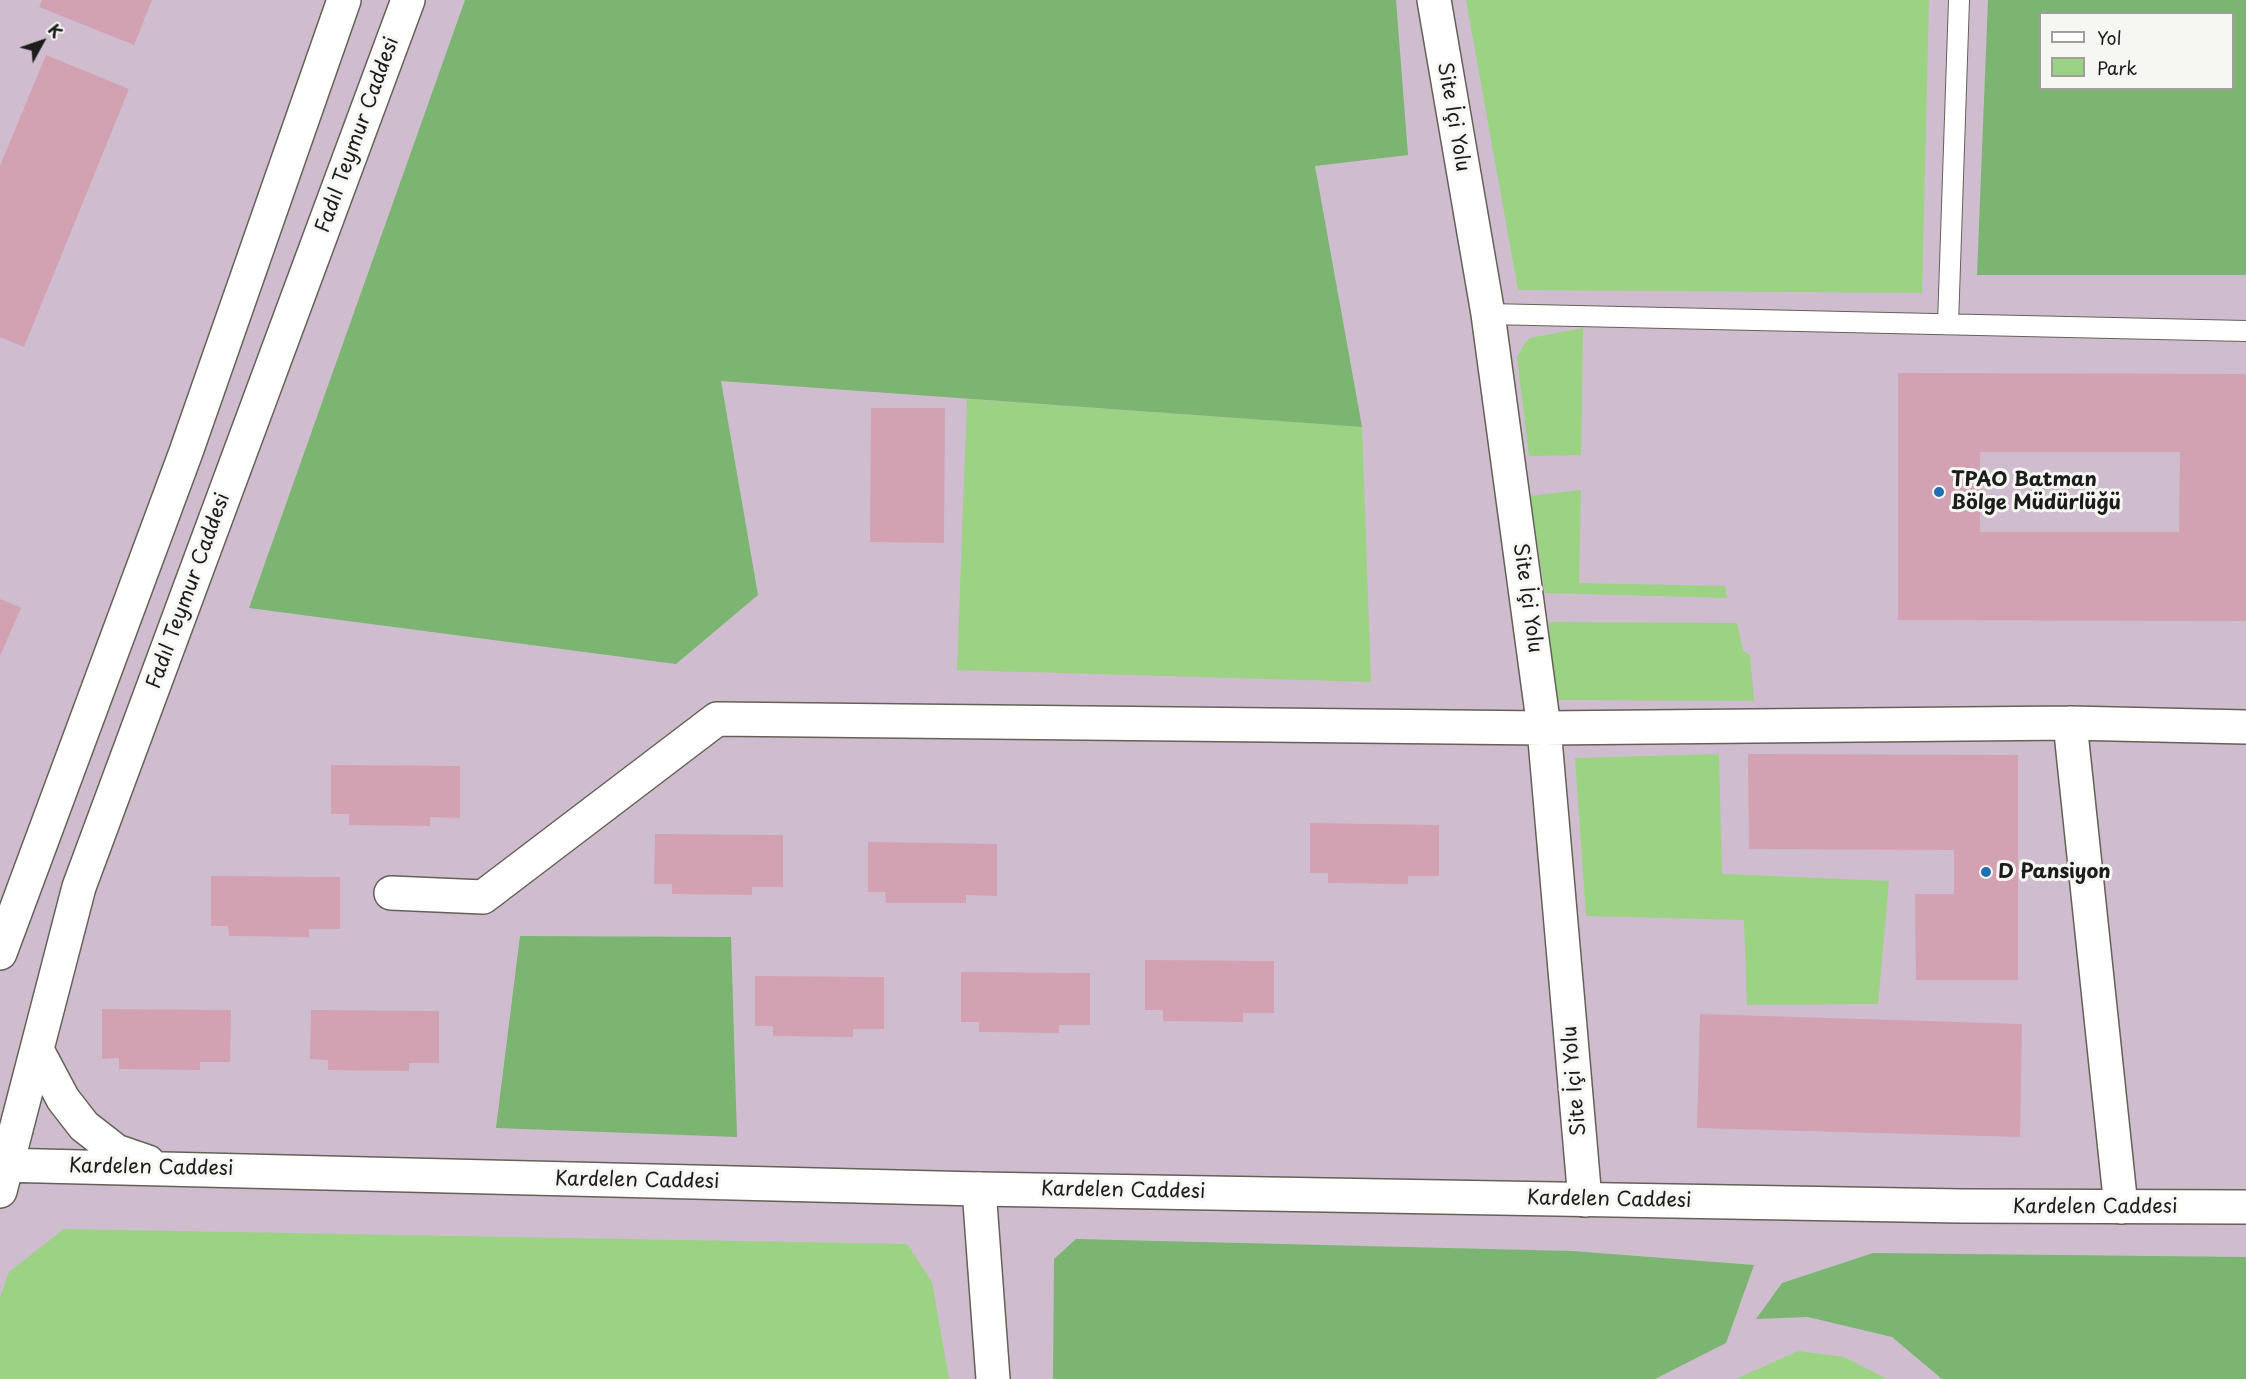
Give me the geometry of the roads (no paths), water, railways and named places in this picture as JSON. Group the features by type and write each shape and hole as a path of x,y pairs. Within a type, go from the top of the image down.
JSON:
{"street":[{"path":"0,953 186,452 344,0"},
{"name":"Fadıl Teymur Caddesi","path":"3,1173 78,887 408,0"},
{"name":"Site İçi Yolu","path":"1434,0 1488,314 1544,728 1586,1200"},
{"path":"391,893 483,897 717,719 1544,728 2070,723 2246,727"},
{"path":"2070,723 2121,1207"},
{"path":"37,1050 63,1099 84,1126 116,1151 167,1169"},
{"name":"Kardelen Caddesi","path":"3,1173 167,1169 979,1189 1586,1200 2246,1207"},
{"path":"979,1189 993,1379"}],"lane":[{"path":"1948,324 1959,0"},
{"path":"1488,314 2246,331"}],"place":[{"name":"TPAO Batman Bölge Müdürlüğü","path":"1939,492"},
{"name":"D Pansiyon","path":"1986,872"}]}
